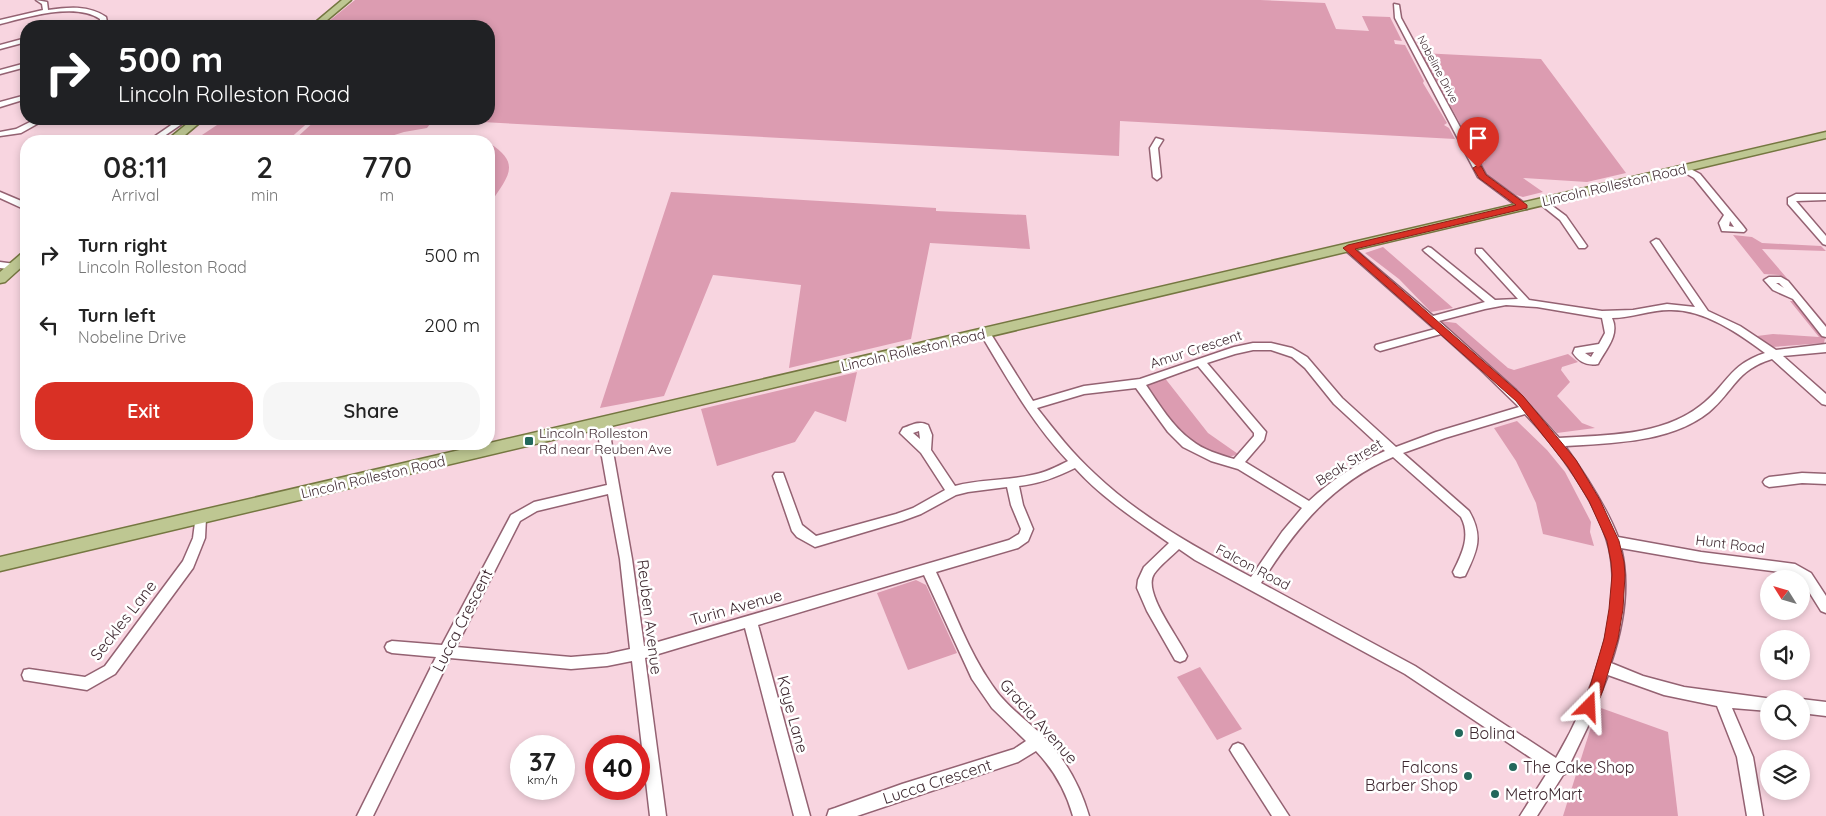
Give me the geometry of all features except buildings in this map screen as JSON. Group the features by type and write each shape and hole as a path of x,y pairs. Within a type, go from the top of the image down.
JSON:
{"main road":[{"path":"322,20 347,0"},
{"path":"179,135 191,125"},
{"name":"Lincoln Rolleston Road","path":"495,449 1826,136"},
{"path":"0,278 20,262"},
{"name":"Lincoln Rolleston Road","path":"0,564 491,450"}],"street":[{"path":"39,0 45,3 45,9"},
{"name":"Nobeline Drive","path":"1396,5 1398,18 1482,176 1524,206"},
{"path":"0,22 45,9 72,8 90,10 103,16 104,20"},
{"path":"0,47 20,42"},
{"path":"0,72 20,67"},
{"path":"0,105 20,99"},
{"path":"0,134 18,131 30,125"},
{"path":"161,135 176,125"},
{"path":"1157,177 1154,148 1159,140"},
{"path":"1685,168 1697,176 1729,215"},
{"path":"0,195 20,204"},
{"path":"1826,197 1796,197 1792,200 1792,204 1826,242"},
{"path":"1543,202 1562,218 1582,246"},
{"path":"1656,242 1703,312"},
{"path":"1351,247 1515,395 1528,409 1585,483 1613,541 1618,562 1618,593 1613,626 1603,666 1589,707 1560,769 1528,816"},
{"path":"1428,250 1493,304"},
{"path":"1479,251 1526,302"},
{"path":"0,265 14,267"},
{"path":"1796,297 1826,334"},
{"path":"1432,320 1493,304 1526,302 1605,314 1634,313 1665,307 1703,312 1735,328 1772,354 1826,401"},
{"path":"1601,347 1611,333 1611,325 1605,314"},
{"path":"1380,347 1443,330"},
{"name":"Falcon Road","path":"986,333 1030,406 1055,440 1075,463 1114,498 1177,543 1410,670 1560,769"},
{"name":"Amur Crescent","path":"1030,406 1083,390 1138,383 1255,346 1271,346 1290,351 1303,360 1338,401 1393,452 1455,505 1471,523 1473,543 1460,572"},
{"path":"1554,442 1629,436 1665,429 1679,424 1708,407 1732,378 1745,367 1772,354 1793,350 1826,348"},
{"path":"1200,362 1260,432 1258,440 1237,464"},
{"path":"1138,383 1172,429 1187,444 1215,458 1237,464 1310,507"},
{"name":"Beak Street","path":"1253,585 1276,548 1310,507 1341,482 1393,452 1444,433 1528,409"},
{"name":"Reuben Avenue","path":"602,424 626,559 658,816"},
{"path":"925,450 952,492"},
{"path":"779,476 796,527 801,533 815,542 898,518 917,511 952,492 984,484 1012,483 1044,477 1075,463"},
{"path":"1769,482 1802,478 1826,479"},
{"name":"Turin Avenue","path":"392,648 571,663 608,660 637,654 1013,544 1024,537 1027,524 1017,505 1012,483"},
{"name":"Lucca Crescent","path":"365,816 515,518 534,507 613,488"},
{"name":"Seckles Lane","path":"28,675 87,684 110,670 188,564 199,538 200,518"},
{"name":"Hunt Road","path":"1613,541 1701,557 1790,568 1806,576 1826,607"},
{"path":"1177,543 1149,571 1144,588 1152,607 1180,656"},
{"name":"Gracia Avenue","path":"928,569 970,662 987,691 1001,708 1038,742 1054,760 1070,784 1082,816"},
{"name":"Kaye Lane","path":"750,621 802,816"},
{"path":"1603,666 1623,676 1653,686 1722,701 1760,703"},
{"path":"1722,701 1745,757 1755,816"},
{"path":"1810,707 1826,709"},
{"name":"Lucca Crescent","path":"835,816 902,792 1018,755 1038,742"},
{"path":"1238,750 1281,816"}],"shaded area":[{"path":"355,0 1260,0 1325,3 1336,29 1369,31 1362,16 1390,17 1402,41 1394,40 1395,44 1405,45 1424,81 1423,83 1447,123 1444,125 1449,128 1455,139 1120,121 1119,156 495,123 495,20 330,20"},
{"path":"1421,53 1541,59 1626,173 1587,182 1523,178 1543,192 1523,197 1516,195 1488,176 1481,163 1485,162 1483,158 1478,156"},
{"path":"217,125 305,125 294,135 202,135"},
{"path":"310,125 429,125 427,128 394,135 300,135"},
{"path":"495,147 506,158 509,164 509,171 495,196"},
{"path":"671,192 936,208 936,211 1026,215 1030,249 930,243 911,339 789,368 801,285 713,275 664,396 600,408"},
{"path":"1733,235 1752,237 1762,243 1821,246 1826,251 1762,249 1826,324 1826,327 1786,279 1779,275 1764,274"},
{"path":"1383,247 1453,308 1431,312 1399,279 1365,253"},
{"path":"1790,301 1795,301 1825,338 1824,343 1772,347 1757,336 1773,334 1819,337"},
{"path":"1432,320 1456,323 1508,368 1514,370 1568,354 1578,362 1562,367 1561,370 1570,382 1557,396 1582,423 1595,428 1557,433 1520,393"},
{"path":"857,372 846,422 815,411 795,442 717,466 701,409"},
{"path":"1164,377 1208,433 1238,454 1231,456 1214,453 1196,444 1175,428 1162,412 1144,382"},
{"path":"1517,421 1547,450 1565,472 1591,522 1590,532 1594,546 1543,534 1536,503 1516,461 1494,428"},
{"path":"916,580 926,585 957,653 908,670 877,593"},
{"path":"1200,667 1242,729 1217,740 1177,677"},
{"path":"1601,708 1668,732 1678,816 1563,816 1591,727"}],"place":[{"name":"Lincoln Rolleston Rd near Reuben Ave","path":"529,441"},
{"name":"Bolina","path":"1459,733"},
{"name":"The Cake Shop","path":"1513,767"},
{"name":"Falcons Barber Shop","path":"1468,776"},
{"name":"MetroMart","path":"1495,794"}],"route":[{"path":"1478,168 1482,176 1524,206 1348,248 1520,399 1572,464 1594,500 1605,521 1616,550 1618,593 1611,639 1589,707"}]}
